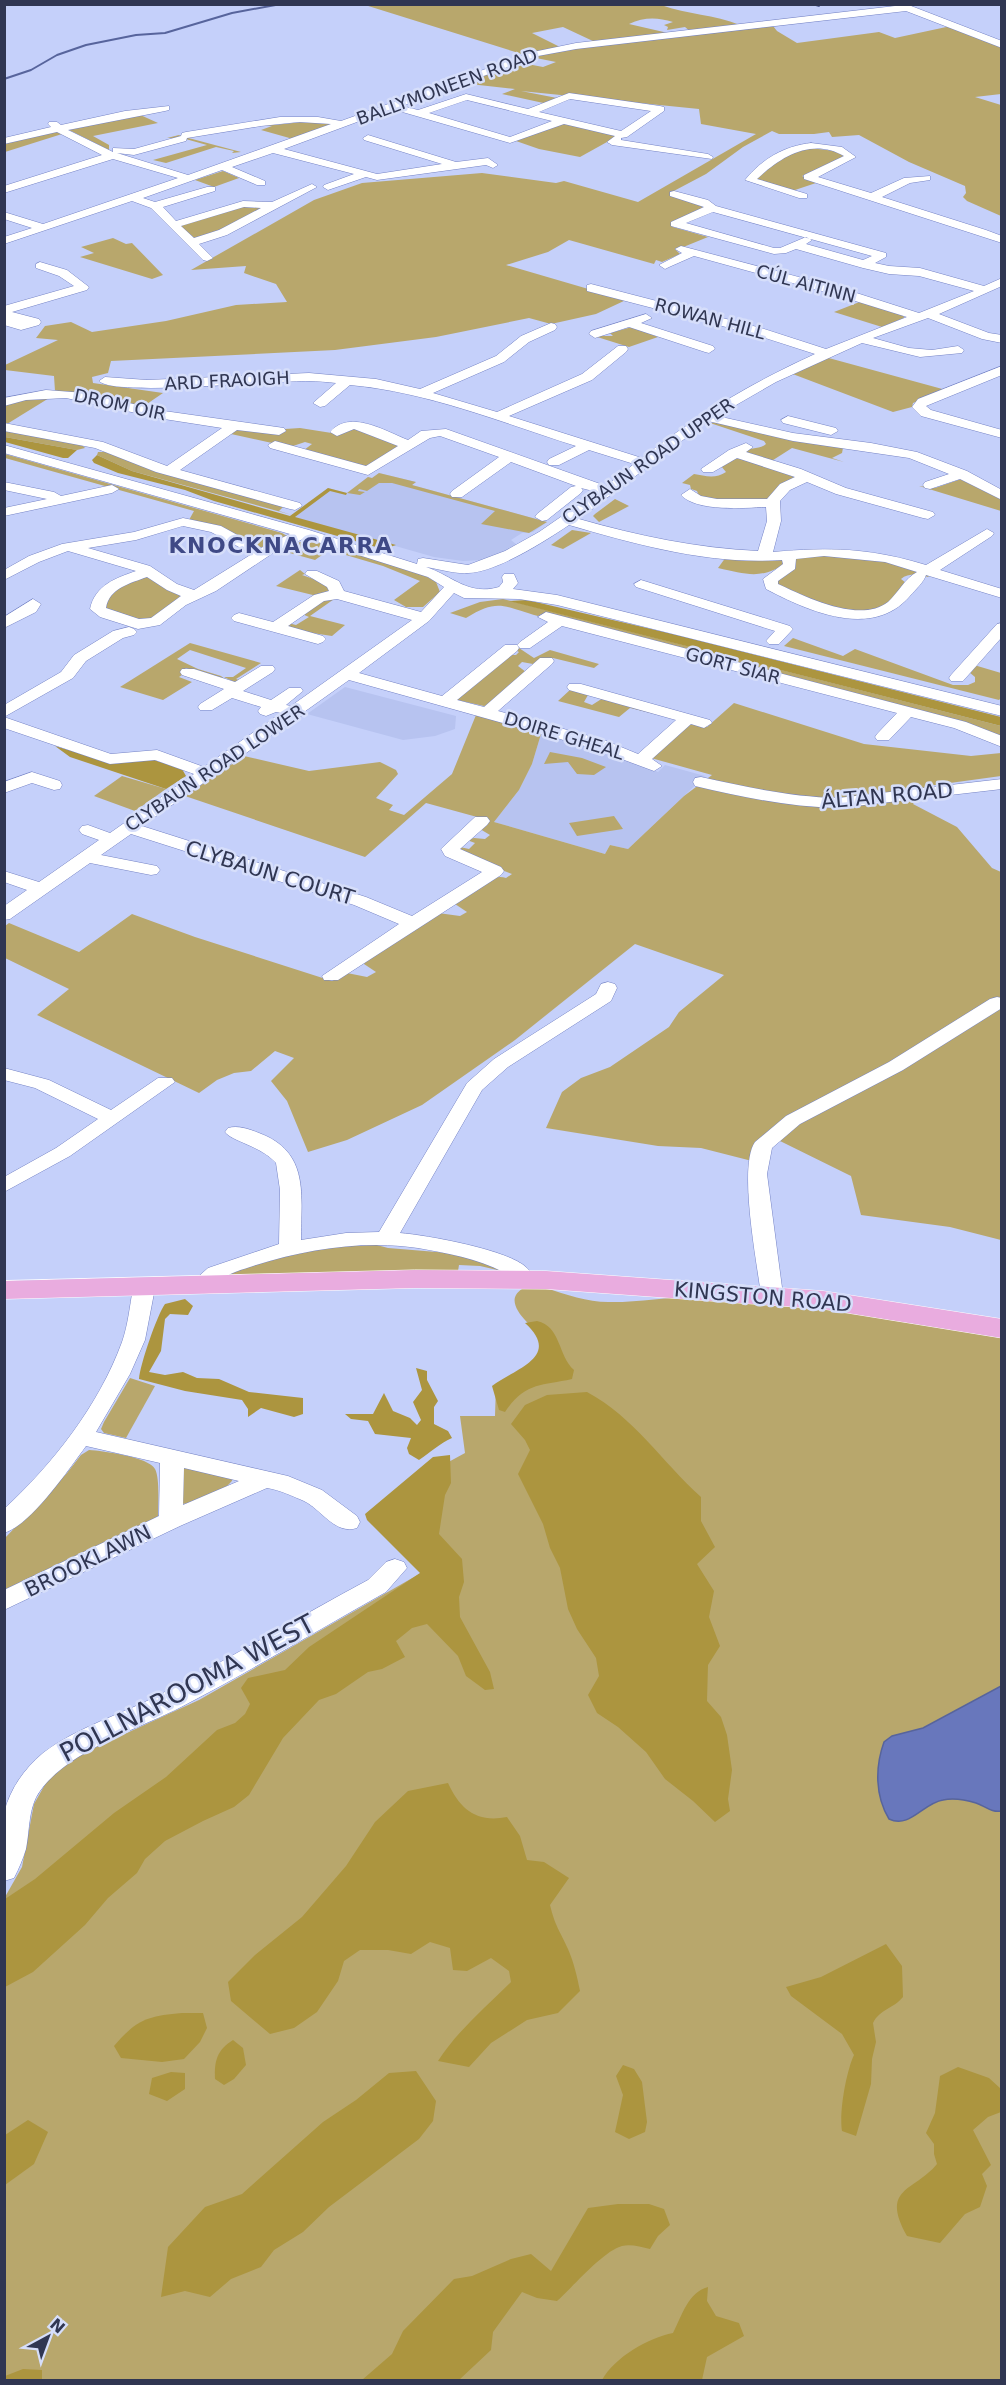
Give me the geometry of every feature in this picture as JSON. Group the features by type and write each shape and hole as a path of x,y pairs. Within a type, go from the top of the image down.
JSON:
{"main road":[{"name":"KINGSTON ROAD","path":"4,1290 415,1279 523,1280 772,1295 856,1305 1002,1329"}],"street":[{"path":"901,6 1002,45"},
{"name":"BALLYMONEEN ROAD","path":"136,192 368,115 544,51 901,6"},
{"path":"450,93 623,135"},
{"path":"531,112 569,96 660,108 612,142 708,157"},
{"path":"403,123 466,97"},
{"path":"392,106 510,140 563,121"},
{"path":"4,141 63,131 165,108"},
{"path":"255,112 301,108"},
{"path":"350,109 368,115"},
{"path":"41,118 115,155 187,175"},
{"path":"16,190 64,169 134,152 173,137 308,120 343,123"},
{"path":"15,150 63,131"},
{"path":"223,164 246,151 272,147 287,137"},
{"path":"368,138 418,152 455,166"},
{"path":"272,147 363,175 383,177 488,161 493,165"},
{"path":"824,182 798,195 750,180 787,151 820,147 847,153 851,157 846,161 808,177 873,197 1002,240"},
{"path":"16,190 75,173 115,155"},
{"path":"223,164 265,182 245,189"},
{"path":"64,169 75,173"},
{"path":"334,187 363,175"},
{"path":"873,197 908,180 926,178"},
{"path":"4,241 168,179"},
{"path":"192,242 218,236 271,205 312,187"},
{"path":"155,206 211,189"},
{"path":"136,192 155,206 207,258"},
{"path":"674,194 704,202 712,208 817,235 882,255 863,264"},
{"path":"74,210 104,203"},
{"path":"173,225 243,204 271,205"},
{"path":"712,208 675,224 780,252 817,235"},
{"path":"4,215 42,227"},
{"path":"795,245 863,264 893,271 920,272 986,290"},
{"name":"CÚL AITINN","path":"665,265 686,251 1002,339"},
{"path":"7,313 83,287 63,273 40,266"},
{"name":"CLYBAUN ROAD UPPER","path":"470,569 500,560 528,546 583,509 706,417 766,382 862,339 925,316 1001,282"},
{"name":"ROWAN HILL","path":"591,288 750,329 828,354"},
{"path":"595,334 632,324 668,309"},
{"path":"632,324 709,349"},
{"path":"421,393 500,359 525,339 551,327"},
{"path":"862,339 900,352 958,350"},
{"path":"497,417 608,366 622,349"},
{"path":"1001,433 926,413 919,407 923,402 1002,370"},
{"name":"ARD FRAOIGH","path":"105,381 147,384 285,378 348,380 421,393 645,463"},
{"path":"320,403 348,380"},
{"name":"DROM OIR","path":"4,402 39,394 67,393 154,413 236,425 365,471 377,467 426,434 441,432 568,479 609,490"},
{"path":"440,424 471,409"},
{"path":"706,417 788,436 912,455 998,491"},
{"path":"788,420 831,431"},
{"path":"169,471 236,425"},
{"path":"337,432 346,426 355,425 409,445"},
{"path":"788,436 808,425"},
{"path":"4,427 98,445 169,471 295,506"},
{"path":"708,469 752,443"},
{"path":"67,465 98,445"},
{"path":"554,462 589,445"},
{"path":"842,459 853,445"},
{"path":"4,449 342,544 428,572 464,593 519,594 557,600 999,709"},
{"path":"734,453 856,496 928,515"},
{"path":"457,494 510,456"},
{"path":"930,485 962,474"},
{"path":"764,556 774,521 773,503 782,489 795,480 806,477"},
{"path":"4,486 33,498 66,498 112,489"},
{"path":"542,517 576,490"},
{"path":"690,493 688,495 692,498 709,501 773,503"},
{"path":"4,512 33,498"},
{"path":"559,503 583,509"},
{"path":"566,520 673,548 719,554 764,556 816,552 887,558 924,573 1002,594"},
{"path":"4,576 34,559 67,547 135,536 183,522 216,529 262,554"},
{"path":"149,571 111,587 99,600 98,609 105,614 145,625 155,622 262,554 304,533"},
{"path":"787,555 790,566 770,579 771,586 849,614 865,616 885,611 924,573 987,533"},
{"path":"342,544 418,561 470,569 493,569 545,592 753,647"},
{"name":"CLYBAUN ROAD UPPER","path":"488,594 508,587 510,583 508,576 528,546"},
{"path":"67,547 149,571 172,587 194,596"},
{"name":"CLYBAUN ROAD LOWER","path":"4,915 111,838 348,675 427,613 450,585 452,575 470,569"},
{"path":"312,574 334,584 337,594"},
{"path":"641,584 785,629 774,641"},
{"path":"275,628 319,598 337,594 390,598"},
{"name":"CLYBAUN ROAD LOWER","path":"427,613 488,594"},
{"path":"374,597 402,610 427,613"},
{"path":"4,624 31,609 33,604"},
{"path":"684,627 708,606"},
{"path":"239,618 318,639"},
{"name":"GORT SIAR","path":"523,656 553,619 970,728 1002,742"},
{"path":"957,678 1002,627"},
{"path":"8,707 67,675 80,658 118,634 129,632"},
{"path":"445,702 523,656"},
{"name":"DOIRE GHEAL","path":"487,713 523,656"},
{"path":"206,707 267,669"},
{"path":"188,672 274,706 296,712"},
{"name":"DOIRE GHEAL","path":"348,675 598,744 648,763 687,719"},
{"path":"575,687 593,698 704,723"},
{"path":"260,715 296,691"},
{"path":"883,737 907,712"},
{"path":"4,722 111,759 157,755 206,773"},
{"path":"4,788 32,777 54,785"},
{"name":"ÁLTAN ROAD","path":"701,782 789,801 814,803 895,804 1000,787"},
{"path":"331,976 495,871 462,858 450,849 481,821"},
{"name":"CLYBAUN COURT","path":"128,827 223,860 351,898 412,923"},
{"path":"88,830 111,838"},
{"path":"86,857 151,870"},
{"path":"4,876 41,889"},
{"path":"386,1239 474,1087 501,1063 604,997 608,988"},
{"path":"772,1295 757,1174 762,1146 794,1120 896,1066 997,1003"},
{"path":"4,1074 42,1084 110,1117"},
{"path":"4,1186 63,1152 110,1117 165,1082"},
{"path":"234,1132 256,1137 286,1163 290,1181 290,1247"},
{"path":"204,1286 210,1276 290,1247 336,1240 386,1239 460,1248 513,1268 519,1272 523,1280"},
{"path":"4,1524 38,1492 81,1437 119,1374 134,1340 144,1288"},
{"path":"81,1437 265,1479 307,1493 348,1522"},
{"name":"BROOKLAWN","path":"171,1520 172,1459"},
{"name":"BROOKLAWN","path":"4,1601 171,1520 265,1479"},
{"name":"POLLNAROOMA WEST","path":"4,1870 15,1843 18,1809 29,1785 46,1764 98,1734 145,1714 377,1586 395,1568"}],"shaded area":[{"path":"365,5 661,5 740,25 691,32 685,27 667,30 668,27 664,25 673,22 645,19 629,24 668,33 595,42 563,27 532,33 560,47 525,55"},
{"path":"773,26 797,43 879,32 895,38 951,26 1001,46 1001,94 975,97 1001,105 1001,216 967,201 963,197 966,193 965,186 909,162 859,135 832,137 829,132 779,134 772,131 743,147 706,174 670,193 707,208 673,227 708,237 676,250 680,254 662,262 656,260 654,264 569,240 548,252 506,265 626,300 596,314 551,324 529,318 436,337 335,350 111,361 108,373 92,377 93,383 163,393 141,408 85,394 55,391 54,376 5,370 5,365 58,340 36,338 45,326 71,322 92,332 166,321 236,305 287,302 276,284 244,273 246,266 191,270 314,200 362,183 482,173 556,183 564,181 638,202 756,134 701,124 699,109 521,91 557,98 548,104 502,94 515,89 461,83 517,62 543,67 556,62 531,57 550,51"},
{"path":"136,113 158,123 93,136 109,145 109,150 67,129 121,120"},
{"path":"313,121 331,124 293,139 261,130 272,126 263,126"},
{"path":"563,123 616,135 616,137 580,157 539,149 516,141"},
{"path":"57,131 62,134 5,152 5,143"},
{"path":"179,135 241,152 232,153 234,151 216,147 166,163 153,160 207,145 182,138 167,138"},
{"path":"810,148 835,151 847,156 845,159 802,176 816,183 792,191 754,180 787,154"},
{"path":"223,171 239,178 214,187 195,180"},
{"path":"246,205 263,207 231,226 194,239 179,226"},
{"path":"113,238 126,244 132,243 163,275 152,279 80,257 94,253 81,247"},
{"path":"862,301 903,314 904,318 882,327 834,312"},
{"path":"632,327 658,337 629,347 594,336 613,336 610,333"},
{"path":"825,357 946,390 913,403 912,407 893,412 790,373"},
{"path":"54,395 7,424 5,423 4,405 16,400"},
{"path":"716,422 843,448 842,453 832,458 844,462 792,448 770,462 743,453 748,449 763,446 766,444 764,441 710,423"},
{"path":"300,428 338,434 354,428 401,445 368,468 304,450 312,444 305,442 290,447 231,434 238,429 279,433 285,429"},
{"path":"4,429 82,445 85,448 77,450 5,437"},
{"path":"5,437 77,450 68,458 63,458 5,442"},
{"path":"98,452 107,452 283,507 279,511 292,515 132,471 97,455"},
{"path":"5,454 287,536 260,548 189,520 194,511 5,458"},
{"path":"97,455 132,471 290,516 328,488 347,493 346,495 330,491 295,517 396,545 387,548 376,547 214,501 185,490 118,473 94,463 92,460"},
{"path":"740,458 795,477 769,500 719,500 699,496 690,485 682,483 694,474 718,476 726,472 721,466"},
{"path":"379,473 416,482 412,485 547,522 533,532 522,533 511,540 517,545 506,553 483,560 463,561 434,557 290,516 328,488 347,493 368,477 372,478"},
{"path":"379,473 416,482 412,485 547,522 529,533 481,524 495,511 392,483 379,483 367,491 359,489 358,491 365,492 360,495 347,493 368,477 372,478"},
{"path":"961,479 1001,499 1001,511 919,486 935,488"},
{"path":"615,499 629,506 599,522 593,516"},
{"path":"572,530 591,533 563,549 551,545"},
{"path":"303,541 319,543 424,575 436,582 440,592 423,607 406,607 394,600 420,581 383,566 329,550 315,560 279,550"},
{"path":"802,555 868,557 932,573 928,577 914,575 901,579 906,585 880,610 848,612 780,589 774,582 797,557"},
{"path":"726,557 784,560 786,563 769,572 745,574 718,568"},
{"path":"300,570 305,574 302,575 328,584 331,590 317,596 276,586"},
{"path":"144,577 151,577 182,595 148,622 109,612 104,606 114,590"},
{"path":"337,597 310,616 345,625 332,636 286,629 288,623 296,625 309,617 302,614 324,599"},
{"path":"503,599 1001,726 1001,737 542,614 538,616 501,606 486,608 466,618 450,613 480,602"},
{"path":"527,600 677,635 1001,717 1001,726 509,601"},
{"path":"793,638 843,656 855,649 953,685 968,685 975,682 975,677 969,672 974,665 1001,673 1001,698 999,700 784,646"},
{"path":"190,643 261,663 236,679 242,681 236,683 224,677 233,677 246,668 190,650 177,659 221,676 228,682 186,668 182,671 185,673 179,677 192,682 163,700 120,687"},
{"path":"516,646 534,658 550,650 599,664 594,668 553,658 533,664 522,662 518,666 526,672 489,705 457,700 508,655 516,655 519,652 515,650"},
{"path":"345,687 456,716 455,729 435,736 403,740 307,714"},
{"path":"571,689 588,695 584,702 592,705 603,698 675,719 630,708 619,717 558,701"},
{"path":"734,703 864,744 971,756 1001,753 1001,776 928,786 913,804 957,827 992,868 1001,872 1001,1240 950,1227 861,1215 851,1176 778,1140 752,1161 701,1148 658,1146 546,1128 562,1092 581,1078 610,1067 669,1027 679,1012 724,975 635,944 515,1040 422,1105 347,1140 308,1152 287,1101 271,1081 294,1058 275,1051 251,1071 234,1073 217,1080 199,1093 37,1015 69,989 5,958 5,926 9,923 79,952 132,914 332,981 347,973 367,977 376,972 364,964 365,961 438,913 460,916 467,912 455,904 486,881 499,877 506,878 512,874 459,853 460,847 469,849 475,843 467,840 485,839 490,835 480,829 488,820 426,803 365,857 185,796 244,756 309,771 380,762 396,770 398,774 376,798 393,805 389,810 404,815 452,774 476,715 541,734 532,764 519,790 494,822 605,854 610,845 628,849 684,796 712,775 651,758 689,724 707,727"},
{"path":"541,734 623,757 658,772 665,765 705,776 628,849 610,845 605,854 494,822 519,790 532,764"},
{"path":"55,746 113,763 151,759 182,769 186,776 166,789 70,757"},
{"path":"550,752 582,758 606,767 594,775 577,774 568,762 544,764"},
{"path":"122,776 166,789 135,811 94,796"},
{"path":"614,816 623,829 577,836 569,823"},
{"path":"373,1244 388,1248 461,1254 506,1272 480,1266 459,1265 458,1271 225,1279 224,1274 307,1248"},
{"path":"546,1288 579,1298 604,1302 708,1297 782,1304 892,1319 1001,1338 1001,2380 5,2380 5,1897 22,1867 34,1804 47,1781 65,1764 94,1748 199,1700 421,1573 443,1465 465,1453 460,1416 495,1416 496,1385 539,1359 543,1338 520,1315 515,1301 516,1295 522,1289"},
{"path":"185,1299 193,1306 188,1315 170,1314 165,1319 161,1351 149,1372 165,1375 183,1372 197,1378 219,1379 249,1392 303,1398 303,1414 294,1417 261,1408 248,1417 248,1409 242,1400 185,1391 139,1379 146,1352 165,1304"},
{"path":"537,1321 545,1324 555,1335 574,1370 572,1379 534,1387 520,1395 505,1412 499,1410 492,1386 523,1367 537,1353 539,1345 535,1335 525,1323"},
{"path":"416,1368 427,1371 427,1380 438,1401 434,1407 434,1424 448,1431 452,1438 419,1460 409,1454 407,1448 411,1438 375,1434 368,1421 351,1419 345,1414 373,1414 384,1393 393,1411 410,1418 417,1425 421,1420 413,1402 422,1390"},
{"path":"130,1378 155,1386 126,1438 104,1433 101,1429 104,1422"},
{"path":"587,1392 619,1414 701,1497 701,1521 715,1547 697,1564 714,1591 709,1617 720,1646 708,1665 707,1701 721,1717 727,1735 732,1770 728,1799 730,1811 715,1822 665,1779 646,1752 618,1727 597,1713 588,1695 599,1676 596,1658 577,1629 568,1609 560,1568 550,1548 543,1524 518,1474 530,1450 525,1440 511,1424 525,1405 547,1395"},
{"path":"89,1450 125,1455 151,1465 158,1479 158,1516 146,1525 5,1594 5,1538 67,1473 81,1455"},
{"path":"450,1455 451,1483 445,1495 439,1534 462,1559 464,1582 459,1597 460,1617 490,1672 494,1689 485,1690 466,1676 458,1656 427,1624 412,1628 396,1641 405,1657 382,1669 368,1672 336,1694 319,1700 283,1738 249,1795 234,1807 165,1841 145,1859 137,1873 108,1898 85,1925 33,1972 5,1987 5,1899 35,1879 114,1813 166,1777 217,1730 235,1723 245,1714 250,1704 241,1688 248,1678 285,1670 309,1647 420,1573 367,1520 365,1514 433,1457"},
{"path":"180,1467 233,1479 224,1488 210,1496 181,1504"},
{"path":"1001,1686 1001,1811 968,1801 947,1799 936,1802 903,1821 889,1819 881,1801 878,1781 879,1761 884,1742 892,1736 923,1728"},
{"path":"448,1783 458,1800 470,1812 486,1818 507,1817 520,1836 527,1860 544,1862 569,1878 550,1905 572,1959 580,1991 558,2013 527,2020 491,2043 469,2067 438,2061 463,2029 511,1982 509,1971 491,1958 467,1971 453,1970 450,1948 430,1942 411,1954 388,1950 360,1950 344,1961 338,1981 317,2012 294,2028 270,2034 231,2001 228,1982 255,1955 302,1917 346,1866 375,1822 408,1791"},
{"path":"886,1944 902,1966 903,1997 879,2015 873,2023 876,2042 872,2059 871,2084 856,2136 842,2131 841,2123 848,2072 854,2055 842,2034 791,1996 786,1987 821,1977"},
{"path":"203,2013 207,2028 200,2042 184,2059 162,2062 121,2058 114,2046 137,2024 160,2016"},
{"path":"233,2040 243,2048 246,2065 234,2079 224,2085 215,2079 216,2061 223,2048"},
{"path":"623,2065 634,2069 642,2082 647,2122 645,2132 629,2139 615,2132 623,2095 616,2076"},
{"path":"958,2067 989,2078 1001,2089 1001,2112 988,2117 973,2130 991,2165 982,2174 987,2186 980,2207 965,2214 940,2243 907,2236 897,2208 903,2192 937,2164 934,2144 926,2133 935,2113 940,2076"},
{"path":"416,2071 436,2101 433,2121 419,2139 329,2207 303,2232 274,2250 261,2267 231,2279 210,2297 185,2291 161,2297 168,2247 205,2207 242,2194 323,2122 356,2100 389,2073"},
{"path":"171,2072 185,2073 185,2089 167,2101 149,2094 152,2078"},
{"path":"28,2120 48,2132 34,2164 5,2185 5,2135"},
{"path":"618,2204 649,2204 664,2209 670,2225 658,2236 650,2249 625,2245 614,2249 588,2270 557,2301 537,2298 522,2292 493,2332 491,2350 459,2380 362,2380 392,2354 403,2331 454,2279 472,2276 511,2259 531,2254 551,2271 588,2208"},
{"path":"708,2287 707,2301 716,2316 739,2323 744,2336 707,2357 702,2380 602,2380 615,2364 633,2350 653,2339 673,2333 691,2299"},
{"path":"23,2369 42,2370 42,2380 5,2380 5,2376"}],"waterway":[{"path":"4,79 31,70 57,55 86,45 136,35 165,33 232,13 281,4"},
{"path":"813,4 819,6"}],"district":[{"name":"KNOCKNACARRA","path":"281,545"}]}
